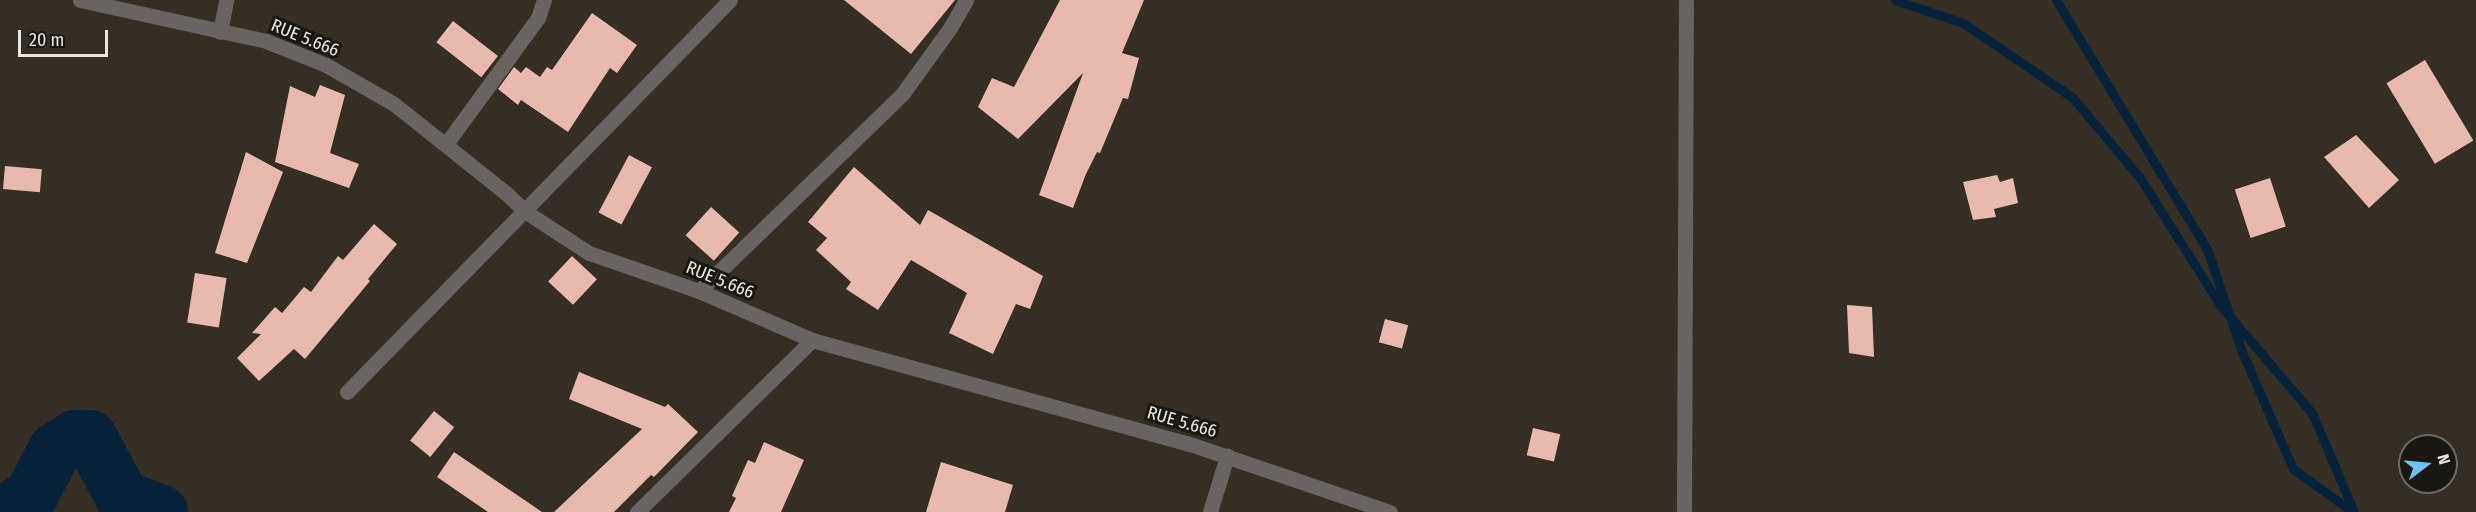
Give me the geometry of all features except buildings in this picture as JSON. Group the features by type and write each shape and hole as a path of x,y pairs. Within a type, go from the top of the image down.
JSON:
{"street":[{"name":"RUE 5.666","path":"80,0 266,41 326,65 394,104 446,144 526,212 589,253 699,291 812,340 1193,445 1390,512"},
{"path":"220,32 226,0"},
{"path":"446,144 538,18 544,0"},
{"path":"347,392 526,212 730,0"},
{"path":"699,291 903,93 950,28 966,0"},
{"path":"1684,512 1686,0"},
{"path":"637,512 812,340"},
{"path":"1210,512 1227,456"}],"waterway":[{"path":"1895,0 1963,23 2072,97 2140,178 2220,305 2312,413 2354,512"},
{"path":"2056,0 2207,249 2242,352 2293,469 2353,512"},
{"path":"7,512 32,494 55,450 75,437 90,437 122,497 161,512"}]}
